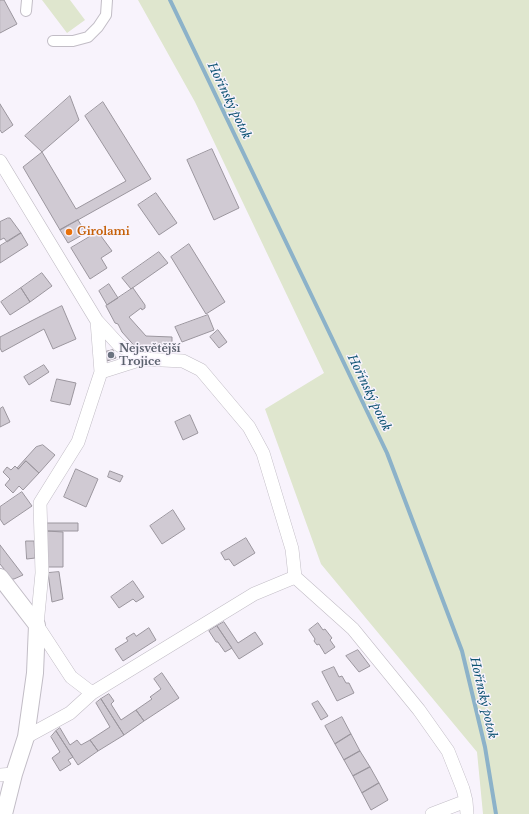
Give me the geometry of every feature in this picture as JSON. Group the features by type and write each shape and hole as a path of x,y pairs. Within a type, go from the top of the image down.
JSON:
{"street":[{"path":"26,11 27,0"},
{"path":"53,41 73,41 88,37 98,27 106,15 107,0"},
{"path":"0,161 97,321 120,345 142,359"},
{"path":"4,814 7,775 26,737 35,673 37,625 42,573 40,503 78,442 101,372 97,321"},
{"path":"101,372 142,359 183,361 201,370 249,427 263,453 292,549 295,576 353,629 419,710 448,751 461,784 466,808 432,814"},
{"path":"26,737 70,713 92,693 254,594 295,576"},
{"path":"0,577 37,625 71,677 92,693"}],"green space":[{"path":"42,0 70,0 85,20 67,33"},
{"path":"138,0 529,0 529,814 483,814 477,752 321,564 265,409 324,373 195,102"}],"building":[{"path":"0,0 4,0 17,24 0,33"},
{"path":"70,96 79,120 42,152 25,136"},
{"path":"103,102 151,179 60,230 23,167 42,152 76,209 126,181 85,116"},
{"path":"0,104 13,125 2,133 0,130"},
{"path":"212,149 239,208 214,220 187,160"},
{"path":"156,193 177,223 159,235 138,205"},
{"path":"10,218 21,233 7,242 4,238 0,240 0,222"},
{"path":"78,220 84,230 84,234 68,243 60,230"},
{"path":"98,232 112,251 101,258 107,268 90,279 71,248"},
{"path":"21,233 28,245 0,263 0,246"},
{"path":"189,244 225,302 206,314 171,257"},
{"path":"159,252 168,263 131,289 122,278"},
{"path":"42,273 52,286 30,302 21,288"},
{"path":"109,284 118,298 107,305 99,291"},
{"path":"21,288 30,302 10,315 1,302"},
{"path":"133,288 145,305 145,308 142,310 141,308 129,317 146,336 172,337 172,351 139,351 122,332 118,324 115,323 106,306"},
{"path":"62,306 76,339 53,349 44,329 2,352 0,348 0,337"},
{"path":"208,315 214,330 182,342 175,327"},
{"path":"218,330 227,342 219,348 210,337"},
{"name":"Nejsvětější Trojice","path":"113,350 116,358 107,361 105,352"},
{"path":"44,365 49,372 29,385 24,377"},
{"path":"57,379 76,383 70,405 51,401"},
{"path":"3,407 10,422 0,427 0,409"},
{"path":"190,415 198,433 183,440 175,422"},
{"path":"43,445 55,455 39,473 26,461 18,469 17,468 36,447"},
{"path":"26,461 39,473 23,490 19,486 13,493 5,485 10,479 3,472 7,467 11,470 15,466 18,469"},
{"path":"76,469 98,479 86,507 64,497"},
{"path":"110,471 123,476 120,482 108,477"},
{"path":"22,492 32,506 4,525 0,519 0,507"},
{"path":"173,510 185,529 162,544 150,526"},
{"path":"47,523 78,523 78,531 47,531"},
{"path":"47,531 63,532 63,567 47,567"},
{"path":"246,538 255,553 234,566 229,559 225,560 221,553"},
{"path":"26,541 34,541 35,558 27,559"},
{"path":"0,545 23,575 12,579 0,564"},
{"path":"59,572 63,599 52,602 48,573"},
{"path":"133,581 144,597 136,602 133,599 119,608 111,597"},
{"path":"224,622 238,643 255,632 263,644 239,659 217,626"},
{"path":"318,623 332,638 330,640 335,647 325,654 319,644 317,645 314,641 315,639 309,630"},
{"path":"217,626 232,648 225,652 209,631"},
{"path":"149,628 156,640 123,661 115,649 128,641 126,638 134,633 136,636"},
{"path":"358,650 370,666 359,672 346,656"},
{"path":"334,667 339,677 342,676 346,683 349,683 354,693 337,701 322,672"},
{"path":"162,673 179,698 144,721 136,710 152,699 150,697 161,689 154,679"},
{"path":"109,694 114,701 111,704 121,720 136,710 144,721 124,735 101,699"},
{"path":"101,699 124,735 98,751 90,740 110,727 96,703"},
{"path":"318,701 328,716 321,720 312,704"},
{"path":"342,717 351,734 335,744 325,726"},
{"path":"60,728 70,745 77,740 81,745 90,740 98,751 78,765 56,731"},
{"path":"56,731 73,757 68,760 71,764 60,771 52,758 60,752 51,737"},
{"path":"351,734 360,751 344,760 335,744"},
{"path":"360,751 370,767 353,776 344,760"},
{"path":"370,767 379,783 362,793 353,776"},
{"path":"379,783 388,800 371,810 362,793"}],"waterway":[{"name":"Hořínský potok","path":"170,0 387,453 462,651 485,747 496,814"}],"place":[{"name":"Girolami","path":"69,232"},
{"name":"Nejsvětější Trojice","path":"111,355"}]}
